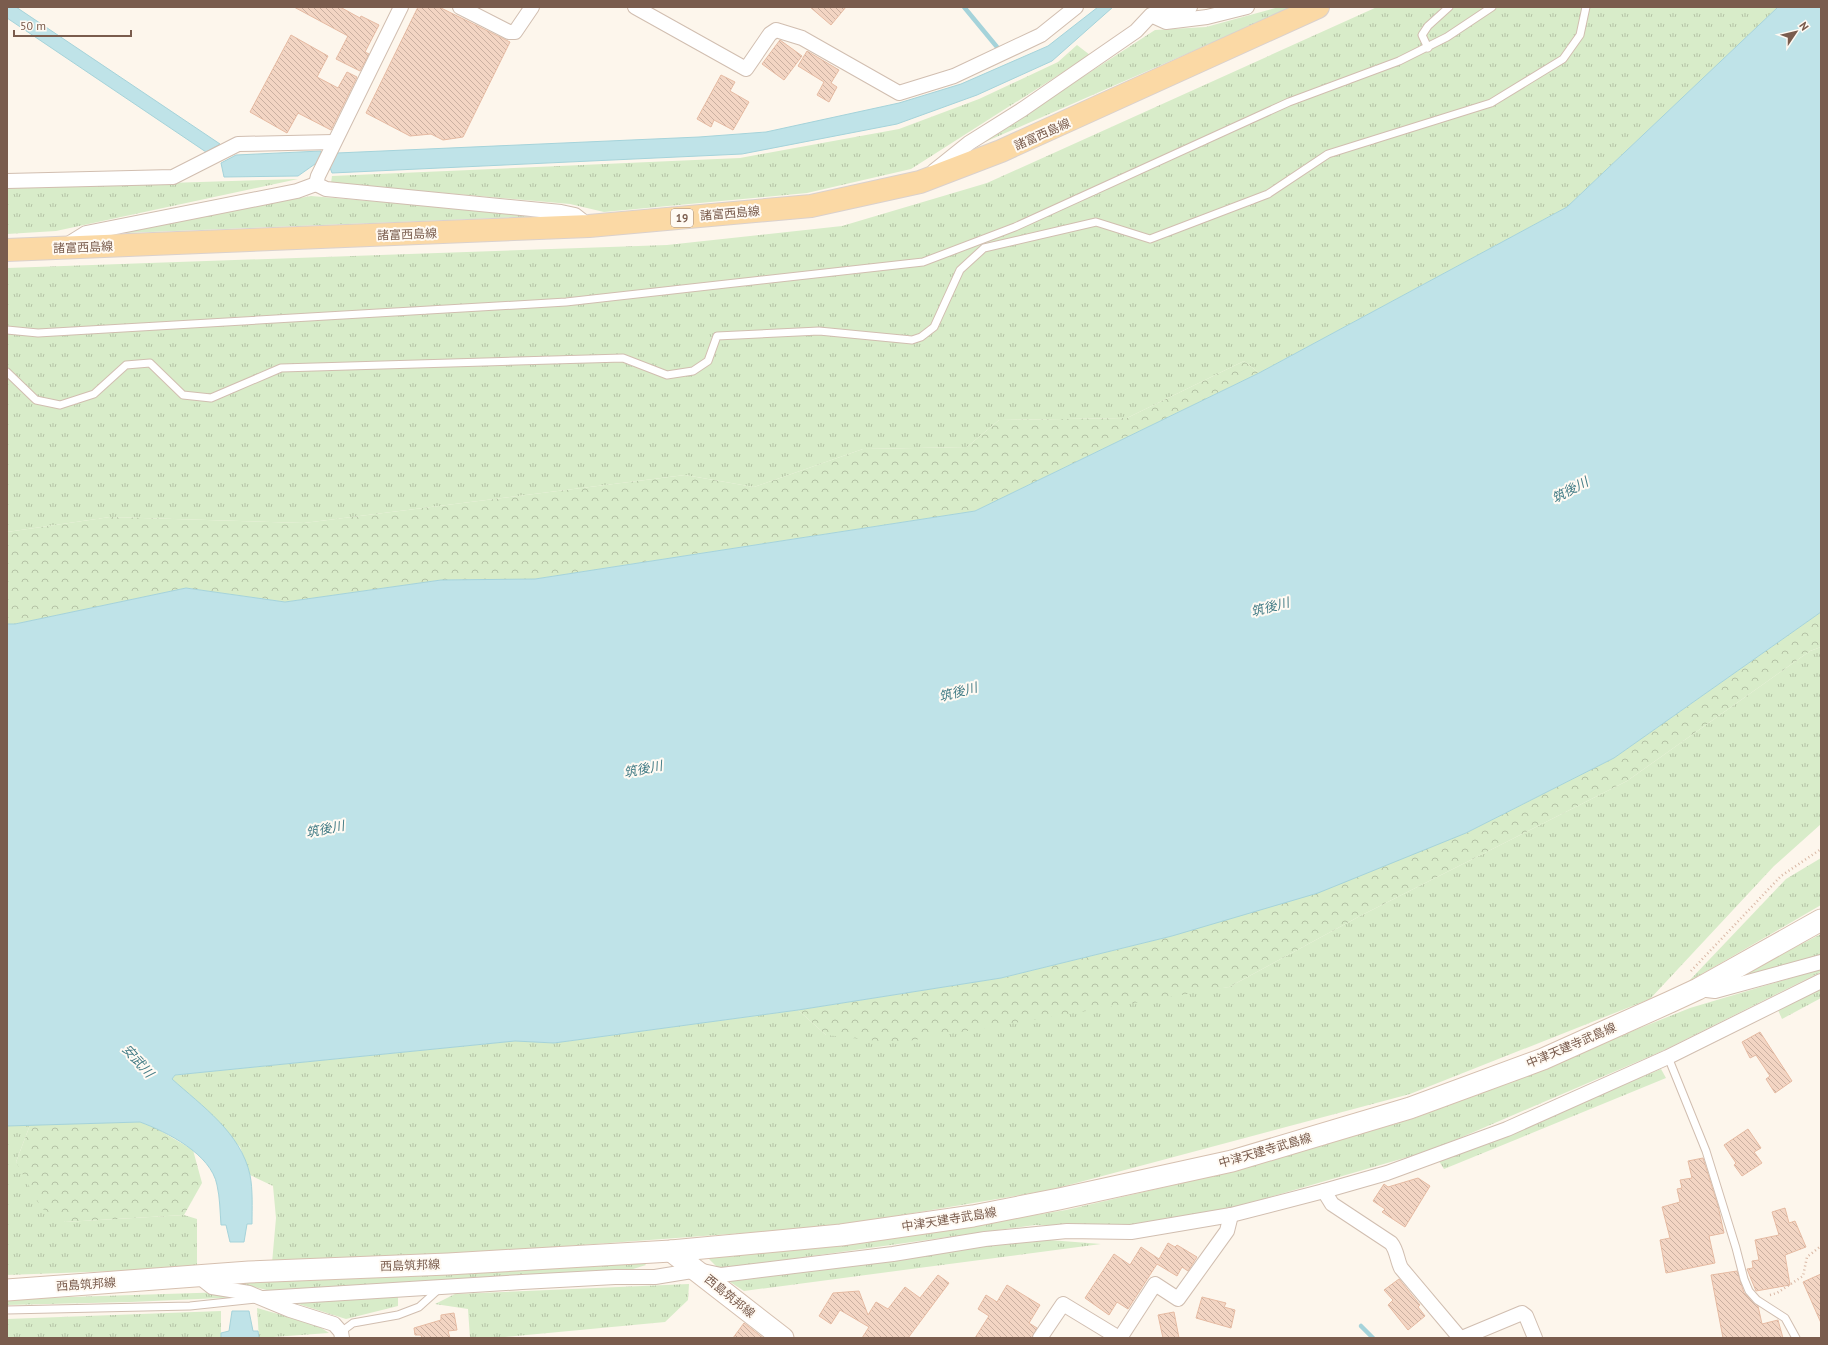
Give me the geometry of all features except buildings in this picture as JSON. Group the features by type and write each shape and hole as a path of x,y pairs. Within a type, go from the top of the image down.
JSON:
{"main road":[{"name":"諸富西島線","path":"7,250 589,226 811,206 920,182 1001,152 1318,7"},
{"name":"中津天建寺武島線","path":"671,1251 841,1236 973,1216 1059,1199 1232,1161 1417,1106 1543,1058 1693,981 1821,920"},
{"name":"西島筑邦線","path":"7,1290 198,1276 671,1251 698,1270 783,1338"}],"street":[{"path":"316,184 321,169 401,7"},
{"path":"460,7 509,32 515,32 532,7"},
{"path":"635,7 746,70 770,34 776,30 802,38 899,93 954,76 1041,35 1076,7"},
{"path":"1149,11 1184,10 1190,7"},
{"path":"1149,11 1166,22 1207,17 1247,7"},
{"path":"920,182 970,143 1023,109 1136,31 1149,11"},
{"path":"7,181 173,177 238,144 332,148"},
{"path":"63,248 86,233 298,191 316,184 326,189 561,212 575,215 589,226"},
{"path":"1693,981 1715,991 1821,962"},
{"path":"264,1298 442,1286 615,1277 655,1277 698,1270 721,1275 893,1254 984,1239 1067,1231 1131,1232 1231,1215 1324,1191 1394,1170 1507,1129 1668,1057 1821,981"},
{"path":"1324,1191 1332,1204 1395,1247 1397,1260 1401,1268 1461,1338 1522,1313 1526,1316 1535,1338"},
{"path":"1040,1338 1064,1304 1119,1338 1154,1284 1178,1299 1227,1231 1231,1215"},
{"path":"198,1276 212,1287 249,1292 290,1310 334,1324 341,1335"}],"lane":[{"path":"1428,48 1422,35 1428,26 1449,7"},
{"path":"7,330 38,333 566,302 923,262 1014,227 1289,102 1399,61 1428,48 1447,37 1492,7"},
{"path":"7,372 36,400 60,405 94,394 126,365 150,363 183,395 211,398 281,368 622,358 667,374 693,371 708,361 717,336 819,331 912,340 921,337 934,327 960,270 984,248 1096,222 1150,239 1268,194 1328,154 1491,103 1563,59 1580,35 1586,7"},
{"path":"1668,1057 1706,1151 1744,1279 1749,1291 1757,1300 1785,1318 1796,1338"},
{"path":"341,1335 353,1323 398,1316 419,1307 442,1286"},
{"path":"7,1310 190,1306 264,1298"}],"path":[{"path":"1693,981 1781,876 1821,849"},
{"path":"1757,1300 1777,1293 1803,1276 1807,1257 1821,1246"}],"green space":[{"path":"1279,7 1294,7 978,145 1155,30 1206,27"},
{"path":"1377,7 1778,7 1567,207 1259,373 1244,361 1127,418 999,420 967,447 863,449 754,487 685,475 304,523 110,517 7,532 7,268 667,245 842,226 987,183"},
{"path":"1077,45 1090,55 911,169 807,193 604,212 570,204 331,183 332,176 740,158 899,129 979,99 1058,62"},
{"path":"298,179 56,231 7,234 7,188"},
{"path":"311,196 550,216 100,234"},
{"path":"1244,361 1259,373 975,511 535,579 441,580 285,602 186,588 15,624 7,624 7,532 110,517 304,523 685,475 754,487 863,449 967,447 999,420 1127,418"},
{"path":"1821,612 1821,647 1810,651 1627,781 1360,916 1229,987 896,1043 826,1035 798,1010 1001,978 1172,936 1466,833 1614,758"},
{"path":"1821,647 1821,824 1774,866 1650,999 1410,1094 1050,1190 836,1226 503,1251 272,1263 276,1218 273,1186 250,1175 240,1147 172,1079 175,1075 515,1041 554,1043 798,1010 826,1035 1229,987 1360,916 1627,781 1810,651"},
{"path":"1821,858 1821,905 1688,982 1786,879"},
{"path":"1821,934 1821,955 1735,978"},
{"path":"1821,969 1821,972 1660,1052 1432,1150 1229,1209 1129,1228 1035,1225 719,1269 707,1257 844,1245 1066,1210 1234,1171 1415,1118 1690,1008"},
{"path":"1821,987 1821,998 1782,1019 1778,1010"},
{"path":"1661,1069 1666,1078 1444,1169 1439,1161"},
{"path":"140,1122 154,1127 193,1150 202,1183 184,1215 65,1222 41,1208 16,1162 30,1125"},
{"path":"30,1125 16,1162 65,1222 184,1215 197,1219 197,1268 7,1275 7,1126"},
{"path":"1036,1239 1101,1244 744,1291 727,1280"},
{"path":"642,1260 646,1265 620,1273 271,1291 237,1283"},
{"path":"689,1284 688,1300 665,1322 495,1338 470,1338 468,1309 435,1304 455,1294"},
{"path":"228,1292 243,1297 131,1302 7,1305 7,1299"},
{"path":"398,1294 398,1306 346,1319 292,1302"},
{"path":"257,1308 317,1325 329,1333 259,1338"},
{"path":"221,1311 221,1338 7,1338 7,1319"}],"water":[{"path":"7,7 16,7 220,144 206,152 7,18"},
{"path":"1098,7 1113,7 1052,61 977,95 897,124 742,154 332,173 329,165 315,164 298,176 224,177 221,163 236,155 321,151 321,156 332,157 337,153 699,137 766,132 899,103 961,84 1048,46"},
{"path":"1778,7 1821,7 1821,612 1614,758 1466,833 1318,893 1172,936 1001,978 798,1010 554,1043 515,1041 175,1075 172,1079 219,1121 238,1146 245,1160 252,1187 252,1224 247,1224 244,1242 230,1242 226,1225 221,1225 217,1185 213,1174 206,1163 197,1154 175,1138 151,1126 140,1122 7,1126 7,624 15,624 186,588 285,602 441,580 535,579 975,511 1259,373 1567,207"},
{"path":"232,1311 249,1311 253,1331 258,1331 259,1338 221,1338 221,1333 229,1331"}],"waterway":[{"path":"964,7 997,47"},
{"path":"1361,1326 1373,1338"}],"water label":[{"name":"筑後川","path":"1570,490"},
{"name":"筑後川","path":"1270,607"},
{"name":"筑後川","path":"958,692"},
{"name":"筑後川","path":"643,769"},
{"name":"筑後川","path":"325,829"},
{"name":"安武川","path":"138,1061"}]}
